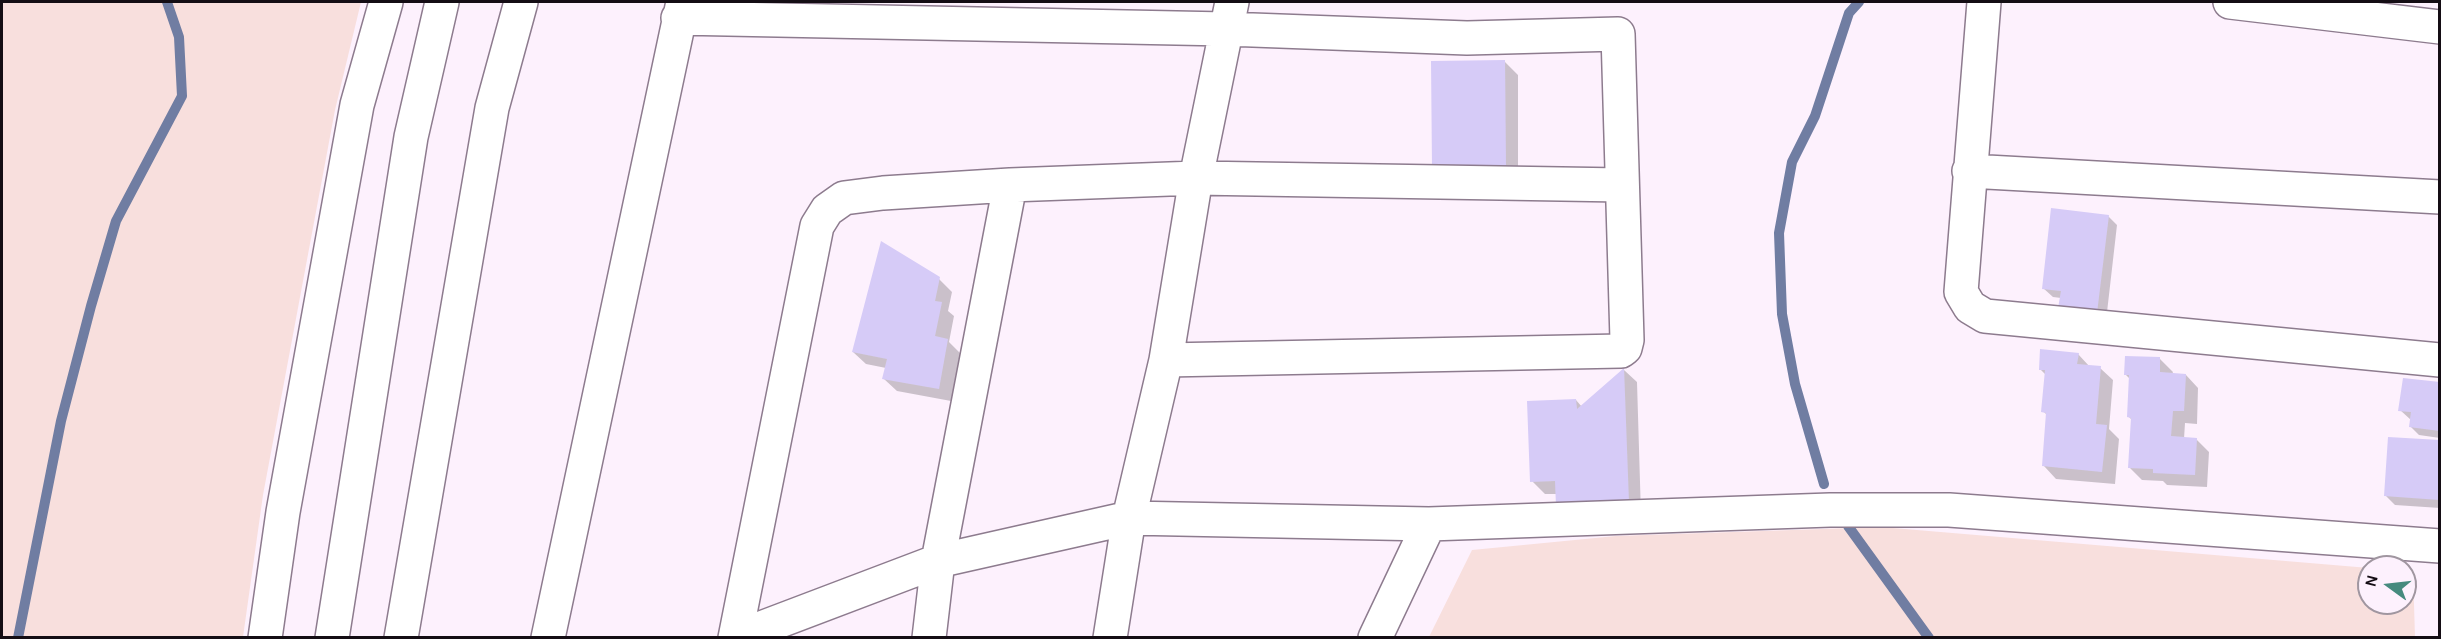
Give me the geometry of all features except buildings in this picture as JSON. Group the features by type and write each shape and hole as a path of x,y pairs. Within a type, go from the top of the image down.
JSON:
{"street":[{"path":"266,638 283,512 357,105 386,2"},
{"path":"332,638 411,137 442,2"},
{"path":"400,638 492,108 521,2"},
{"path":"1984,2 1961,292 1970,307 1985,316 2439,360"},
{"path":"2230,2 2439,27"},
{"path":"548,638 680,10 1229,15 1467,38 1618,34 1627,340 1627,344 1621,351 1166,360"},
{"path":"1110,638 1129,518 1166,360 1196,178 1229,15"},
{"path":"1969,171 2439,197"},
{"path":"1622,185 1196,178 1010,185 883,193 844,198 827,210 817,226 735,638 938,561 1129,518 1429,524 1830,510 1949,510 2439,546"},
{"path":"929,638 938,561 1010,185"},
{"path":"1375,638 1429,524"}],"shaded area":[{"path":"2,2 361,2 335,110 263,495 243,637 2,637"},
{"path":"1881,527 2357,567 2357,615 2414,615 2415,637 1429,637 1472,550 1616,536"}],"waterway":[{"path":"18,638 61,421 116,221 182,96 179,37 167,2"},
{"path":"1824,484 1795,384 1782,314 1779,233 1792,162 1815,116 1849,13 1859,2"},
{"path":"1848,526 1929,638"}]}
